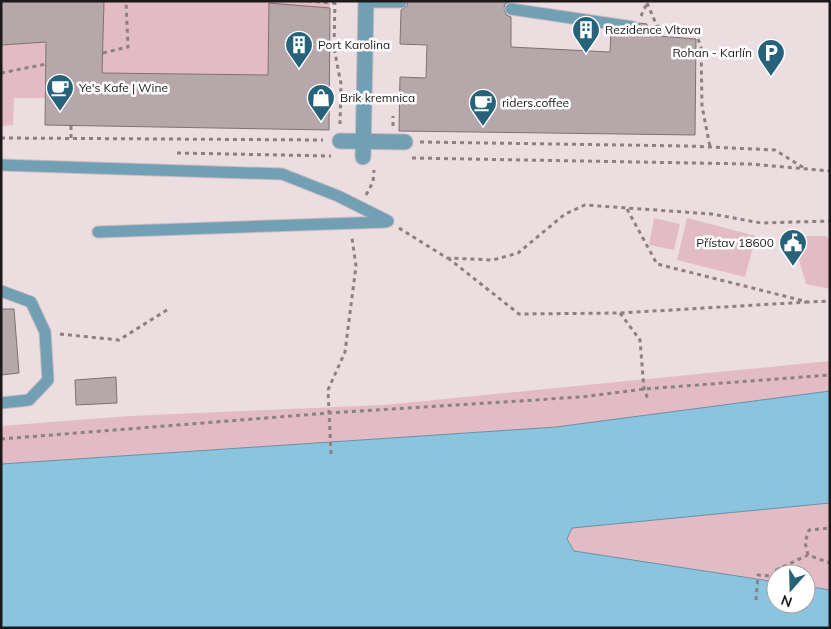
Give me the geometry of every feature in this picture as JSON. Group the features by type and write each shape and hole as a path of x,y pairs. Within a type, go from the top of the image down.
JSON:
{"street":[{"path":"363,157 366,1"},
{"path":"340,140 405,142"}],"lane":[{"path":"366,1 401,2"},
{"path":"511,9 633,27"},
{"path":"1,165 282,174 338,196 388,222"},
{"path":"98,232 388,222"},
{"path":"1,291 31,302 45,332 48,380 29,400 1,403"}],"path":[{"path":"103,53 128,47 126,1"},
{"path":"1,138 340,140 341,84 334,48 335,2 308,1"},
{"path":"641,16 648,2"},
{"path":"648,2 657,26 696,31 701,47 702,106 710,147"},
{"path":"1,74 46,64"},
{"path":"393,116 393,132 398,136 405,136 405,142 710,147 776,150 806,169"},
{"path":"71,126 71,138"},
{"path":"360,207 373,182"},
{"path":"448,258 493,260 518,253 565,214 585,205 712,214 729,219 761,223 830,221"},
{"path":"627,208 657,264 808,302"},
{"path":"388,222 448,258 519,314 620,313 830,301"},
{"path":"331,454 328,390 345,352 356,266 352,237 355,223"},
{"path":"45,332 118,340 170,308"},
{"path":"620,313 640,340 644,389 648,399"},
{"path":"1,439 329,413 581,397 644,389 830,374"},
{"path":"808,555 804,542 809,530 830,528"},
{"path":"756,600 758,575 775,576 776,570 808,555 830,563"}],"shaded area":[{"path":"104,1 330,1 330,8 269,3 268,75 102,73"},
{"path":"46,41 45,98 14,98 13,125 1,126 1,45"},
{"path":"654,218 680,224 674,250 649,245"},
{"path":"687,218 756,236 745,277 677,260"},
{"path":"806,236 825,236 830,239 830,289 806,284 799,260"},
{"path":"830,361 830,391 556,427 1,464 1,426 129,416 384,405"},
{"path":"830,503 830,590 816,588 816,564 766,564 766,580 574,551 567,539 572,528"}],"water":[{"path":"830,391 830,503 572,528 567,539 574,551 766,580 766,614 816,614 816,588 830,590 830,628 1,628 1,464 556,427"}],"building":[{"name":"Port Karolina","path":"1,1 104,1 102,73 268,75 269,3 330,8 329,130 45,125 46,42 1,45"},
{"path":"408,1 511,1 505,4 504,8 506,15 511,17 511,47 610,52 611,31 635,34 640,29 639,23 647,24 647,35 696,39 695,135 399,131 400,77 426,78 427,45 400,44 401,10 407,6"},
{"path":"1,309 14,309 19,373 1,375"},
{"path":"116,377 117,403 76,405 75,380"}],"place":[{"name":"Rezidence Vltava","path":"586,54"},
{"name":"Port Karolina","path":"299,69"},
{"name":"Rohan - Karlín","path":"771,77"},
{"name":"Ye's Kafe | Wine","path":"60,112"},
{"name":"Brik kremnica","path":"321,122"},
{"name":"riders.coffee","path":"483,127"},
{"name":"Přístav 18600","path":"793,267"}]}
